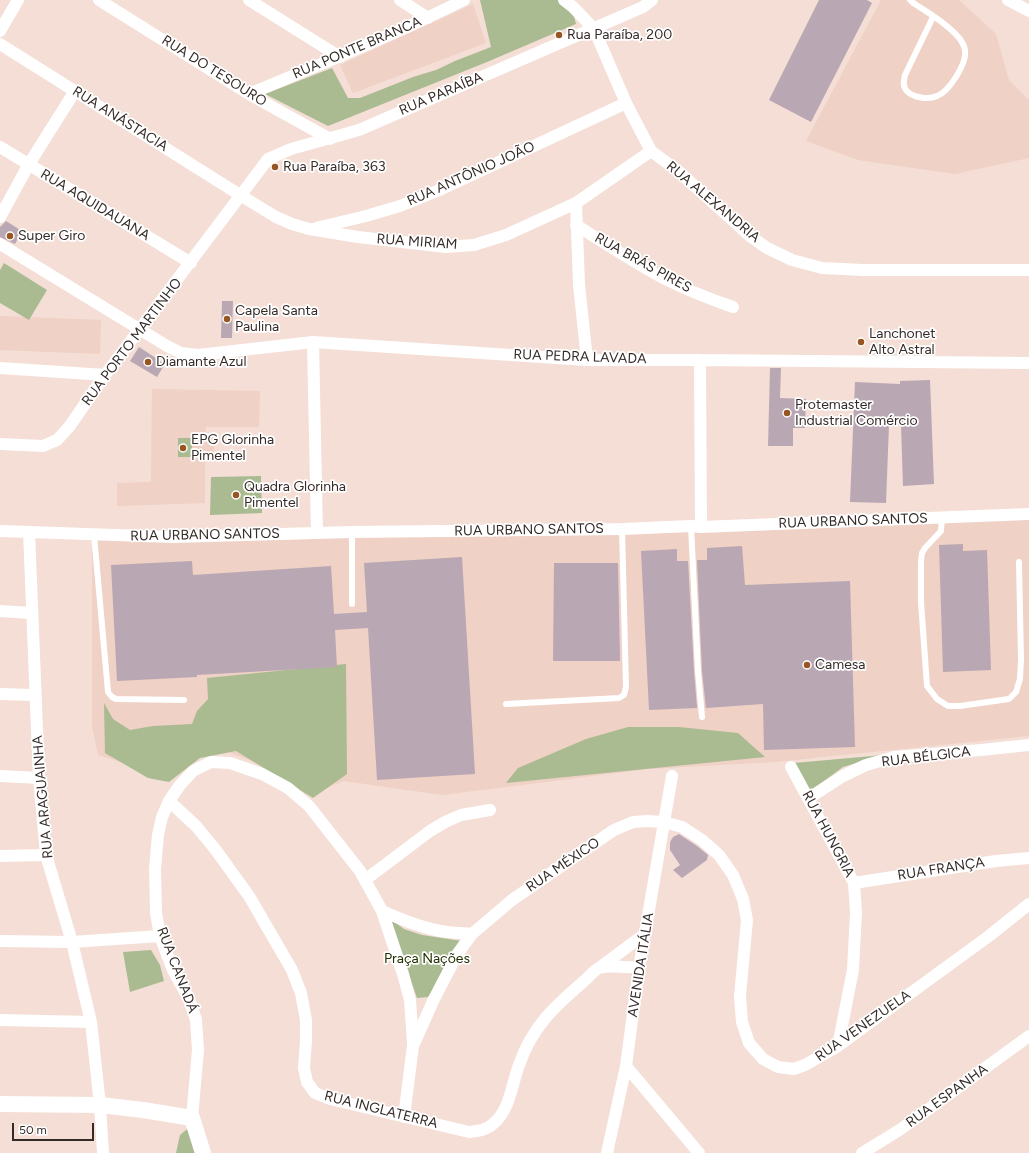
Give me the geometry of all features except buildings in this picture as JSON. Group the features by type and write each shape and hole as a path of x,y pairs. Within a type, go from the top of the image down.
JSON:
{"street":[{"path":"0,31 18,0"},
{"name":"RUA DO TESOURO","path":"99,0 249,94 330,139"},
{"path":"249,0 340,57"},
{"path":"400,0 428,18"},
{"name":"RUA PONTE BRANCA","path":"249,94 340,57 428,18 464,0"},
{"path":"564,0 573,7 594,29"},
{"name":"RUA PARAÍBA","path":"240,195 268,159 291,149 359,130 594,29 643,7 652,0"},
{"path":"1008,0 1029,11"},
{"name":"RUA ALEXANDRIA","path":"594,29 626,103 651,151 678,171 750,236 768,248 792,260 822,268 862,270 1029,270"},
{"name":"RUA ANÁSTACIA","path":"0,44 240,195"},
{"path":"0,216 29,164 75,91"},
{"name":"RUA ANTÔNIO JOÃO","path":"309,229 400,206 437,191 626,103"},
{"name":"RUA AQUIDAUANA","path":"0,147 191,263"},
{"name":"RUA MIRIAM","path":"240,195 276,217 309,229 358,237 446,247 474,245 506,235 576,203 651,151"},
{"name":"RUA PORTO MARTINHO","path":"0,444 42,446 57,440 69,427 105,375 191,263 240,195"},
{"name":"RUA BRÁS PIRES","path":"576,203 579,286 587,360"},
{"name":"RUA BRÁS PIRES","path":"576,225 629,259 667,280 702,296 734,307"},
{"name":"RUA PEDRA LAVADA","path":"0,244 181,353 198,355 313,342 587,360 1029,363"},
{"path":"313,342 317,533"},
{"path":"696,527 700,360"},
{"path":"0,368 105,375"},
{"name":"RUA URBANO SANTOS","path":"0,531 173,537 352,532 622,529 1029,514"},
{"name":"RUA ARAGUAINHA","path":"29,532 31,613 39,778 46,855 72,942 91,1022 100,1105 103,1153"},
{"path":"0,611 31,613"},
{"path":"0,694 35,695"},
{"name":"RUA BÉLGICA","path":"809,798 855,770 866,765 894,758 1029,745"},
{"name":"RUA CANADÁ","path":"192,1118 198,1050 196,1020 189,999 173,970 160,936 156,913 155,869 158,835 162,818 169,801 180,785 193,771 211,762 230,763 262,774 288,788 310,806 360,871 382,911 410,1000 413,1046"},
{"name":"RUA HUNGRIA","path":"792,767 854,882 856,912 853,970 838,1046"},
{"path":"0,776 39,778"},
{"name":"AVENIDA ITÁLIA","path":"607,1153 626,1066 639,968 672,776"},
{"name":"RUA INGLATERRA","path":"169,801 196,826 215,849 249,896 292,970 301,993 306,1020 304,1068 307,1082 315,1092 330,1099 404,1118 469,1132 484,1130 495,1123 505,1109 519,1064 528,1043 542,1020 599,968 646,933"},
{"path":"365,880 430,831 445,822 461,815 490,810"},
{"name":"RUA MÉXICO","path":"404,1118 413,1046 434,999 458,953 472,934 512,900 614,830 633,822 647,820 664,822"},
{"name":"RUA VENEZUELA","path":"664,822 682,827 702,840 719,855 733,875 743,899 747,920 740,996 742,1022 749,1044 763,1059 778,1067 794,1069 821,1057 838,1046 989,936 1029,904"},
{"path":"0,856 46,855"},
{"name":"RUA FRANÇA","path":"854,882 996,861 1029,858"},
{"path":"382,911 429,929 472,934"},
{"path":"0,941 72,942 160,936"},
{"path":"599,968 639,968"},
{"path":"410,1000 423,1004 434,999"},
{"path":"0,1020 91,1022"},
{"name":"RUA ESPANHA","path":"862,1153 901,1130 1029,1036"},
{"path":"626,1066 699,1153"},
{"path":"0,1104 100,1105 192,1118 203,1153"}],"lane":[{"path":"910,0 933,17 961,40 966,50 964,61 946,90 938,96 927,98 914,96 906,90 903,83 905,75 933,17"},
{"path":"942,518 941,531 922,553 921,602 927,686 937,699 948,706 960,706 1009,699 1016,692 1020,678 1021,660 1019,562"},
{"path":"696,527 698,671 702,717"},
{"path":"506,704 619,698 624,695 626,687 622,529"},
{"path":"352,532 352,604"},
{"path":"94,535 108,692 116,699 184,700"}],"shaded area":[{"path":"881,0 959,0 996,34 1009,80 1029,100 1029,158 955,174 858,160 806,141"},
{"path":"473,4 486,43 353,93 340,65"},
{"path":"0,316 101,320 100,354 0,350"},
{"name":"EPG Glorinha Pimentel","path":"152,389 260,391 259,427 206,427 206,434 214,434 214,461 205,462 205,503 117,506 117,483 151,482"},
{"path":"1029,519 1029,736 775,762 649,769 442,795 344,781 311,794 288,775 220,749 160,774 98,755 92,726 92,539"}],"green space":[{"path":"480,0 558,0 573,12 576,24 487,62 328,126 265,94 332,68 348,98 360,98 413,77 436,70 491,47"},
{"path":"4,263 47,290 29,320 0,303 0,270"},
{"path":"178,438 192,438 192,457 178,457"},
{"name":"Quadra Glorinha Pimentel","path":"261,476 262,513 210,515 211,477"},
{"path":"346,664 347,774 313,798 236,751 200,758 169,782 148,778 105,753 104,703 113,719 130,730 153,726 192,724 197,711 208,699 207,678"},
{"path":"628,727 679,727 738,733 765,757 506,783 518,768 586,739"},
{"path":"883,755 843,767 809,792 794,763"},
{"name":"Praça Nações","path":"389,918 404,929 422,935 462,941 435,990 428,997 417,998"},
{"path":"151,950 160,965 164,981 130,992 123,952"},
{"path":"192,1125 196,1153 176,1153 180,1135"}],"place":[{"name":"Rua Paraíba, 200","path":"559,35"},
{"name":"Rua Paraíba, 363","path":"275,167"},
{"name":"Super Giro","path":"10,236"},
{"name":"Capela Santa Paulina","path":"227,319"},
{"name":"Lanchonet Alto Astral","path":"861,342"},
{"name":"Diamante Azul","path":"148,362"},
{"name":"Protemaster Industrial Comércio","path":"787,413"},
{"name":"EPG Glorinha Pimentel","path":"183,448"},
{"name":"Quadra Glorinha Pimentel","path":"236,495"},
{"name":"Camesa","path":"807,665"}]}
